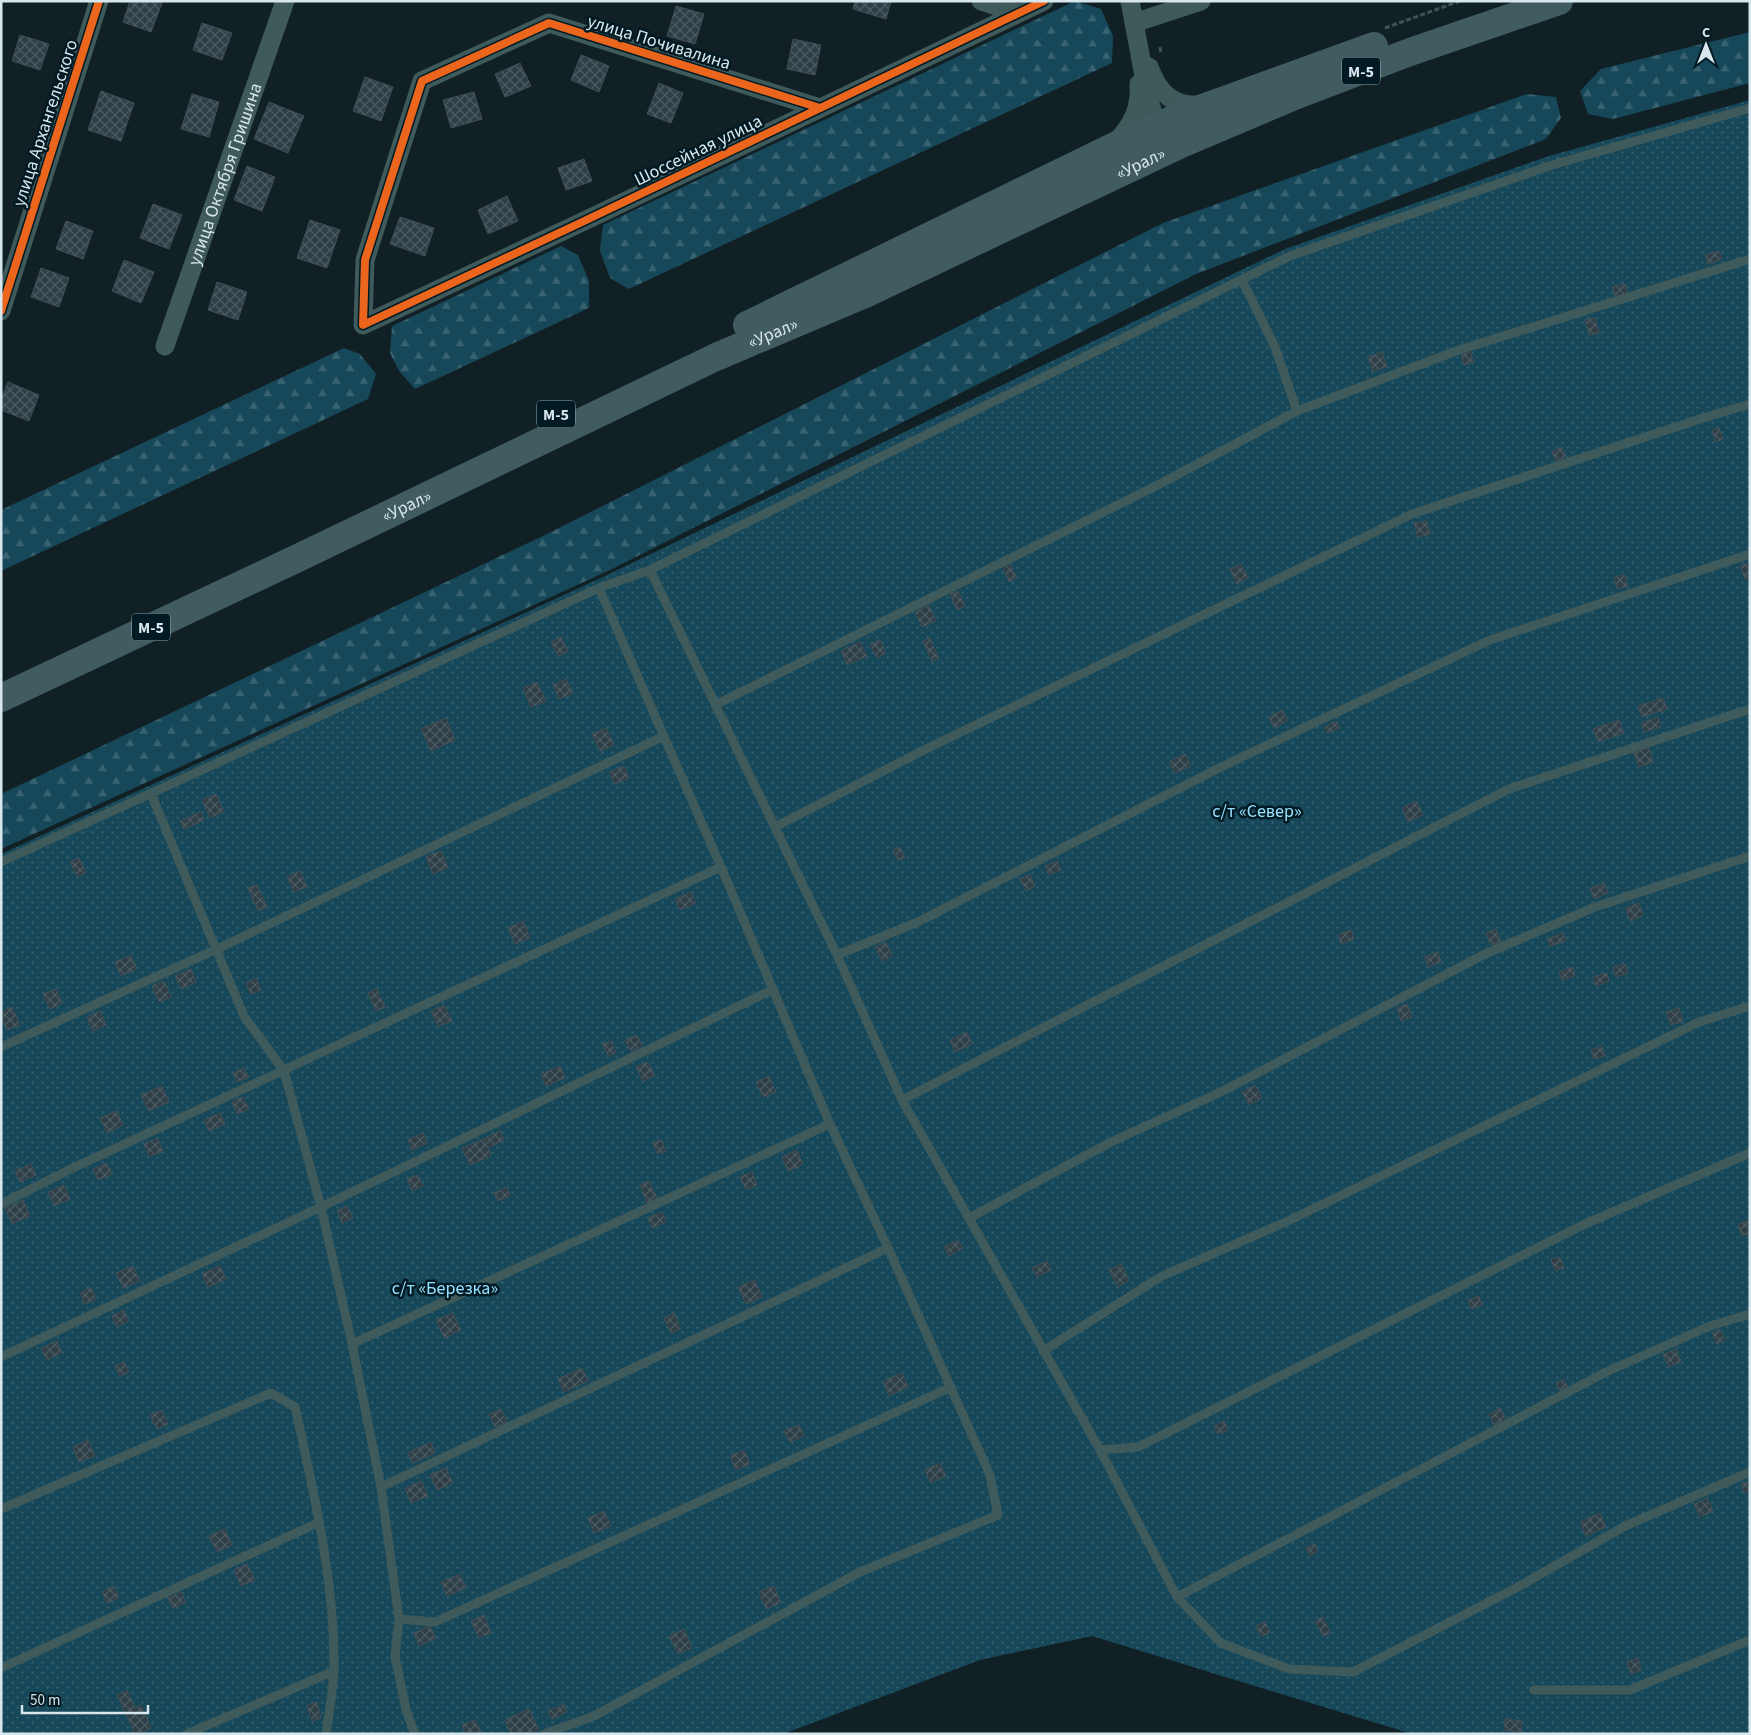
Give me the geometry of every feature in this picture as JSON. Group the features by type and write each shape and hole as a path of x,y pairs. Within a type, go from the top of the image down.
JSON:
{"highway":[{"name":"«Урал»","path":"1,698 309,553 716,357 867,293 1161,139 1214,104 1400,36 1503,1"},
{"name":"«Урал»","path":"1,679 764,317 1110,147 1161,139 1292,97 1410,52 1559,1"}],"street":[{"name":"улица Архангельского","path":"1,311 99,1"},
{"name":"улица Октября Гришина","path":"165,346 285,1"},
{"path":"981,1 1018,13"},
{"name":"Шоссейная улица","path":"363,325 1044,1"},
{"path":"1130,1 1148,97 1161,139"},
{"path":"1134,23 1200,1"},
{"path":"1134,23 1159,89 1172,100 1188,106 1214,104"},
{"path":"1110,147 1131,123 1139,101 1134,23"},
{"name":"улица Почивалина","path":"363,325 365,260 422,81 549,24 820,108"}],"lane":[{"path":"1,862 599,588 650,570 1290,256 1552,165 1750,108"},
{"path":"715,704 1156,486 1297,411 1459,350 1750,259"},
{"path":"1242,280 1275,347 1297,411"},
{"path":"775,827 926,749 1412,514 1750,404"},
{"path":"837,955 918,922 1223,766 1490,640 1750,554"},
{"path":"650,570 837,955 902,1100 1100,1450 1176,1597 1221,1643 1288,1669 1353,1672 1516,1588 1625,1526 1750,1472"},
{"path":"544,1734 594,1716 860,1572 998,1515 990,1475 830,1124 599,588"},
{"path":"902,1100 1509,789 1750,709"},
{"path":"1,1047 217,949 664,736"},
{"path":"151,794 244,1016 284,1071 320,1207 352,1344 381,1487 400,1619 395,1656 406,1710 415,1734"},
{"path":"969,1218 1113,1141 1223,1091 1485,954 1595,907 1750,856"},
{"path":"1,1204 75,1167 721,868"},
{"path":"1,1357 320,1207 772,990"},
{"path":"1043,1351 1162,1276 1288,1221 1699,1022 1750,1006"},
{"path":"352,1344 830,1124"},
{"path":"1100,1450 1138,1448 1585,1224 1750,1153"},
{"path":"381,1487 888,1248"},
{"path":"1176,1597 1606,1372 1710,1326 1750,1314"},
{"path":"400,1619 435,1622 951,1387"},
{"path":"1,1509 270,1393 295,1407 320,1522 331,1600 334,1671 326,1734"},
{"path":"1,1668 320,1522"},
{"path":"1534,1690 1630,1690 1750,1640"},
{"path":"187,1734 334,1671"}],"green space":[{"path":"1075,1 1101,9 1113,36 1112,63 629,289 610,278 600,251 603,225"},
{"path":"1750,32 1750,83 1613,119 1588,114 1580,91 1601,69"},
{"path":"1527,94 1556,97 1561,118 1546,139 1196,274 612,569 1,849 1,794 547,534 1163,223"},
{"path":"1750,100 1750,1734 1412,1734 1092,1636 980,1660 783,1734 1,1734 1,854 605,576 1285,249 1549,156"},
{"path":"561,246 578,255 589,281 589,308 415,389 399,371 390,353 392,326"},
{"path":"344,348 360,354 376,374 368,399 1,571 1,510"}],"building":[{"path":"130,1 158,1 162,3 151,32 123,22"},
{"path":"855,1 891,1 886,19 853,9"},
{"path":"676,6 704,14 695,44 667,36"},
{"path":"202,23 232,33 222,60 193,50"},
{"path":"20,35 49,44 40,70 12,61"},
{"path":"793,39 821,45 815,75 787,69"},
{"path":"581,55 609,66 599,92 571,80"},
{"path":"520,63 531,86 505,97 495,74"},
{"path":"365,77 393,87 381,121 353,111"},
{"path":"659,83 683,93 671,123 647,114"},
{"path":"101,91 134,103 121,141 88,130"},
{"path":"474,92 482,119 451,128 443,100"},
{"path":"192,94 219,102 209,137 181,129"},
{"path":"269,102 304,116 288,153 254,139"},
{"path":"584,159 592,181 566,190 558,168"},
{"path":"247,166 275,177 262,211 234,200"},
{"path":"507,196 518,221 488,234 478,210"},
{"path":"153,204 182,215 169,249 140,238"},
{"path":"400,217 434,228 425,256 390,244"},
{"path":"310,220 340,230 327,268 297,258"},
{"path":"66,221 93,231 83,259 56,249"},
{"path":"1719,251 1722,259 1708,264 1705,255"},
{"path":"124,260 154,272 141,303 112,291"},
{"path":"41,268 69,278 59,307 31,297"},
{"path":"217,282 247,292 238,320 208,310"},
{"path":"1625,284 1627,294 1615,296 1612,287"},
{"path":"1595,318 1599,333 1589,335 1585,320"},
{"path":"1382,352 1387,367 1372,371 1368,357"},
{"path":"1470,352 1474,362 1464,365 1461,355"},
{"path":"8,382 39,395 29,421 1,410 1,399"},
{"path":"1719,428 1723,439 1715,442 1712,430"},
{"path":"1562,447 1566,457 1556,461 1552,452"},
{"path":"1427,521 1430,534 1418,537 1414,523"},
{"path":"1750,562 1750,577 1745,579 1740,566"},
{"path":"1010,564 1017,578 1009,582 1003,567"},
{"path":"1241,564 1248,578 1237,584 1230,569"},
{"path":"1625,575 1628,586 1617,589 1614,577"},
{"path":"958,591 965,606 957,610 950,594"},
{"path":"929,605 936,621 922,627 915,612"},
{"path":"561,637 568,651 558,656 551,642"},
{"path":"930,638 939,659 932,661 923,641"},
{"path":"880,640 886,653 877,658 870,644"},
{"path":"860,642 867,656 847,665 841,651"},
{"path":"566,679 573,693 559,699 553,685"},
{"path":"537,682 546,701 531,707 523,688"},
{"path":"1663,698 1667,709 1642,717 1638,706"},
{"path":"1282,710 1287,721 1274,728 1269,717"},
{"path":"1658,717 1661,727 1644,732 1641,723"},
{"path":"446,718 455,740 431,751 421,729"},
{"path":"1619,720 1624,733 1598,742 1593,729"},
{"path":"1337,721 1340,728 1327,733 1324,727"},
{"path":"606,728 614,745 600,751 592,734"},
{"path":"1649,748 1653,762 1639,767 1634,753"},
{"path":"1185,754 1191,766 1175,773 1169,762"},
{"path":"624,766 629,778 615,784 609,772"},
{"path":"216,794 224,812 210,818 202,800"},
{"path":"1417,801 1423,815 1408,822 1402,808"},
{"path":"201,812 204,820 184,829 180,821"},
{"path":"900,847 905,858 898,860 893,850"},
{"path":"441,851 448,867 433,874 426,857"},
{"path":"79,858 86,873 77,877 70,862"},
{"path":"1057,861 1061,870 1049,875 1045,866"},
{"path":"300,871 307,887 294,892 287,877"},
{"path":"1030,874 1035,886 1026,891 1020,879"},
{"path":"1604,883 1608,893 1594,899 1590,888"},
{"path":"257,885 267,907 258,911 248,888"},
{"path":"691,892 696,903 680,910 675,899"},
{"path":"1639,903 1643,916 1630,921 1626,908"},
{"path":"523,921 530,938 515,944 508,928"},
{"path":"1496,929 1501,942 1491,945 1486,933"},
{"path":"1351,930 1354,939 1341,944 1338,935"},
{"path":"1563,933 1566,941 1550,946 1547,939"},
{"path":"886,942 892,956 882,961 875,947"},
{"path":"1438,952 1441,962 1428,967 1425,957"},
{"path":"131,955 137,969 121,976 115,962"},
{"path":"1625,964 1628,973 1616,977 1613,967"},
{"path":"1573,967 1575,976 1562,980 1559,972"},
{"path":"191,969 196,982 181,989 175,976"},
{"path":"1607,973 1609,981 1596,986 1593,977"},
{"path":"256,978 261,990 251,994 246,983"},
{"path":"164,981 171,997 159,1002 152,986"},
{"path":"56,989 62,1003 50,1009 43,994"},
{"path":"377,989 385,1007 376,1011 368,993"},
{"path":"1407,1004 1412,1017 1401,1021 1397,1008"},
{"path":"444,1005 452,1021 438,1026 431,1011"},
{"path":"12,1007 20,1025 7,1030 1,1018 1,1012"},
{"path":"1679,1008 1683,1021 1671,1025 1666,1012"},
{"path":"100,1011 106,1025 93,1031 87,1017"},
{"path":"967,1032 972,1044 955,1052 950,1040"},
{"path":"637,1035 642,1046 631,1051 625,1040"},
{"path":"611,1041 616,1053 608,1056 602,1044"},
{"path":"1602,1046 1605,1056 1594,1059 1591,1050"},
{"path":"648,1062 655,1076 643,1081 636,1067"},
{"path":"560,1066 565,1078 546,1086 541,1074"},
{"path":"244,1068 249,1077 237,1082 233,1073"},
{"path":"769,1076 776,1092 763,1097 756,1082"},
{"path":"1255,1085 1262,1098 1249,1105 1242,1092"},
{"path":"162,1086 169,1102 149,1111 141,1095"},
{"path":"243,1097 249,1109 237,1114 232,1102"},
{"path":"117,1111 123,1125 107,1133 100,1118"},
{"path":"220,1113 225,1124 209,1131 204,1120"},
{"path":"500,1131 504,1140 488,1148 484,1139"},
{"path":"423,1133 427,1143 412,1150 408,1140"},
{"path":"157,1138 163,1151 149,1157 144,1144"},
{"path":"484,1139 491,1156 470,1165 462,1148"},
{"path":"661,1140 666,1151 658,1154 653,1143"},
{"path":"797,1150 803,1164 788,1171 782,1157"},
{"path":"107,1163 112,1174 98,1180 93,1169"},
{"path":"31,1164 36,1175 20,1182 15,1171"},
{"path":"752,1172 757,1185 746,1190 740,1177"},
{"path":"418,1175 423,1186 412,1191 407,1179"},
{"path":"649,1181 657,1198 647,1203 640,1185"},
{"path":"64,1185 70,1199 54,1206 48,1192"},
{"path":"507,1187 510,1196 498,1201 494,1193"},
{"path":"23,1200 30,1216 12,1224 5,1208"},
{"path":"347,1206 353,1218 342,1223 337,1211"},
{"path":"662,1212 666,1222 652,1228 648,1218"},
{"path":"1750,1220 1750,1233 1742,1236 1738,1224"},
{"path":"958,1240 963,1248 949,1256 944,1247"},
{"path":"1560,1257 1564,1268 1555,1271 1551,1259"},
{"path":"1047,1261 1051,1270 1037,1277 1032,1268"},
{"path":"1121,1264 1129,1280 1118,1287 1109,1270"},
{"path":"133,1266 140,1281 123,1288 116,1273"},
{"path":"220,1266 226,1279 208,1287 202,1274"},
{"path":"755,1280 762,1297 746,1304 738,1287"},
{"path":"91,1288 96,1299 85,1304 80,1293"},
{"path":"1479,1296 1482,1305 1471,1309 1468,1300"},
{"path":"124,1310 129,1321 117,1327 112,1316"},
{"path":"453,1313 461,1330 444,1338 436,1320"},
{"path":"674,1313 681,1329 671,1333 664,1318"},
{"path":"1720,1329 1725,1340 1717,1344 1712,1333"},
{"path":"57,1341 62,1353 47,1360 41,1348"},
{"path":"1676,1349 1681,1362 1669,1367 1663,1355"},
{"path":"124,1362 129,1372 120,1377 115,1366"},
{"path":"582,1368 588,1381 564,1392 558,1379"},
{"path":"902,1373 908,1387 889,1396 883,1381"},
{"path":"1564,1379 1568,1387 1560,1391 1556,1383"},
{"path":"1500,1408 1506,1419 1494,1425 1489,1414"},
{"path":"501,1409 507,1422 495,1427 489,1414"},
{"path":"162,1410 168,1424 157,1429 150,1415"},
{"path":"1224,1421 1228,1430 1218,1434 1214,1426"},
{"path":"799,1425 804,1436 790,1442 784,1431"},
{"path":"88,1440 95,1456 79,1462 73,1447"},
{"path":"431,1442 435,1453 412,1463 408,1453"},
{"path":"744,1450 750,1464 736,1470 730,1456"},
{"path":"940,1463 946,1476 931,1483 925,1470"},
{"path":"446,1468 453,1483 437,1490 430,1475"},
{"path":"421,1481 428,1496 411,1503 405,1489"},
{"path":"1750,1481 1750,1491 1744,1493 1741,1484"},
{"path":"1707,1498 1713,1511 1700,1517 1694,1504"},
{"path":"604,1511 611,1526 594,1533 588,1518"},
{"path":"1600,1513 1606,1527 1586,1536 1580,1522"},
{"path":"225,1529 232,1545 217,1552 209,1536"},
{"path":"1315,1544 1318,1551 1310,1556 1306,1548"},
{"path":"247,1564 255,1580 241,1586 234,1570"},
{"path":"460,1574 466,1588 447,1596 441,1582"},
{"path":"114,1586 119,1598 107,1603 102,1592"},
{"path":"774,1586 781,1603 766,1609 759,1592"},
{"path":"181,1592 186,1602 173,1608 168,1598"},
{"path":"484,1615 491,1633 479,1638 471,1621"},
{"path":"1323,1617 1330,1633 1323,1636 1315,1621"},
{"path":"1265,1622 1270,1632 1261,1637 1256,1626"},
{"path":"430,1626 436,1638 419,1646 414,1633"},
{"path":"684,1629 692,1648 678,1654 669,1636"},
{"path":"1638,1658 1641,1670 1631,1674 1627,1662"},
{"path":"127,1690 135,1708 141,1705 151,1728 139,1734 135,1734 117,1695"},
{"path":"317,1702 321,1718 312,1721 307,1705"},
{"path":"564,1704 567,1712 552,1719 548,1711"},
{"path":"529,1709 539,1730 531,1734 511,1734 505,1720"},
{"path":"1505,1719 1522,1721 1521,1732 1504,1730"},
{"path":"475,1720 482,1734 465,1734 462,1725"}],"cycle path":[{"path":"1,311 99,1"},
{"path":"820,108 549,23 422,81 365,260 363,325 580,223 1044,1"}],"park label":[{"name":"с/т «Север»","path":"1257,811"},
{"name":"с/т «Березка»","path":"445,1288"}]}
